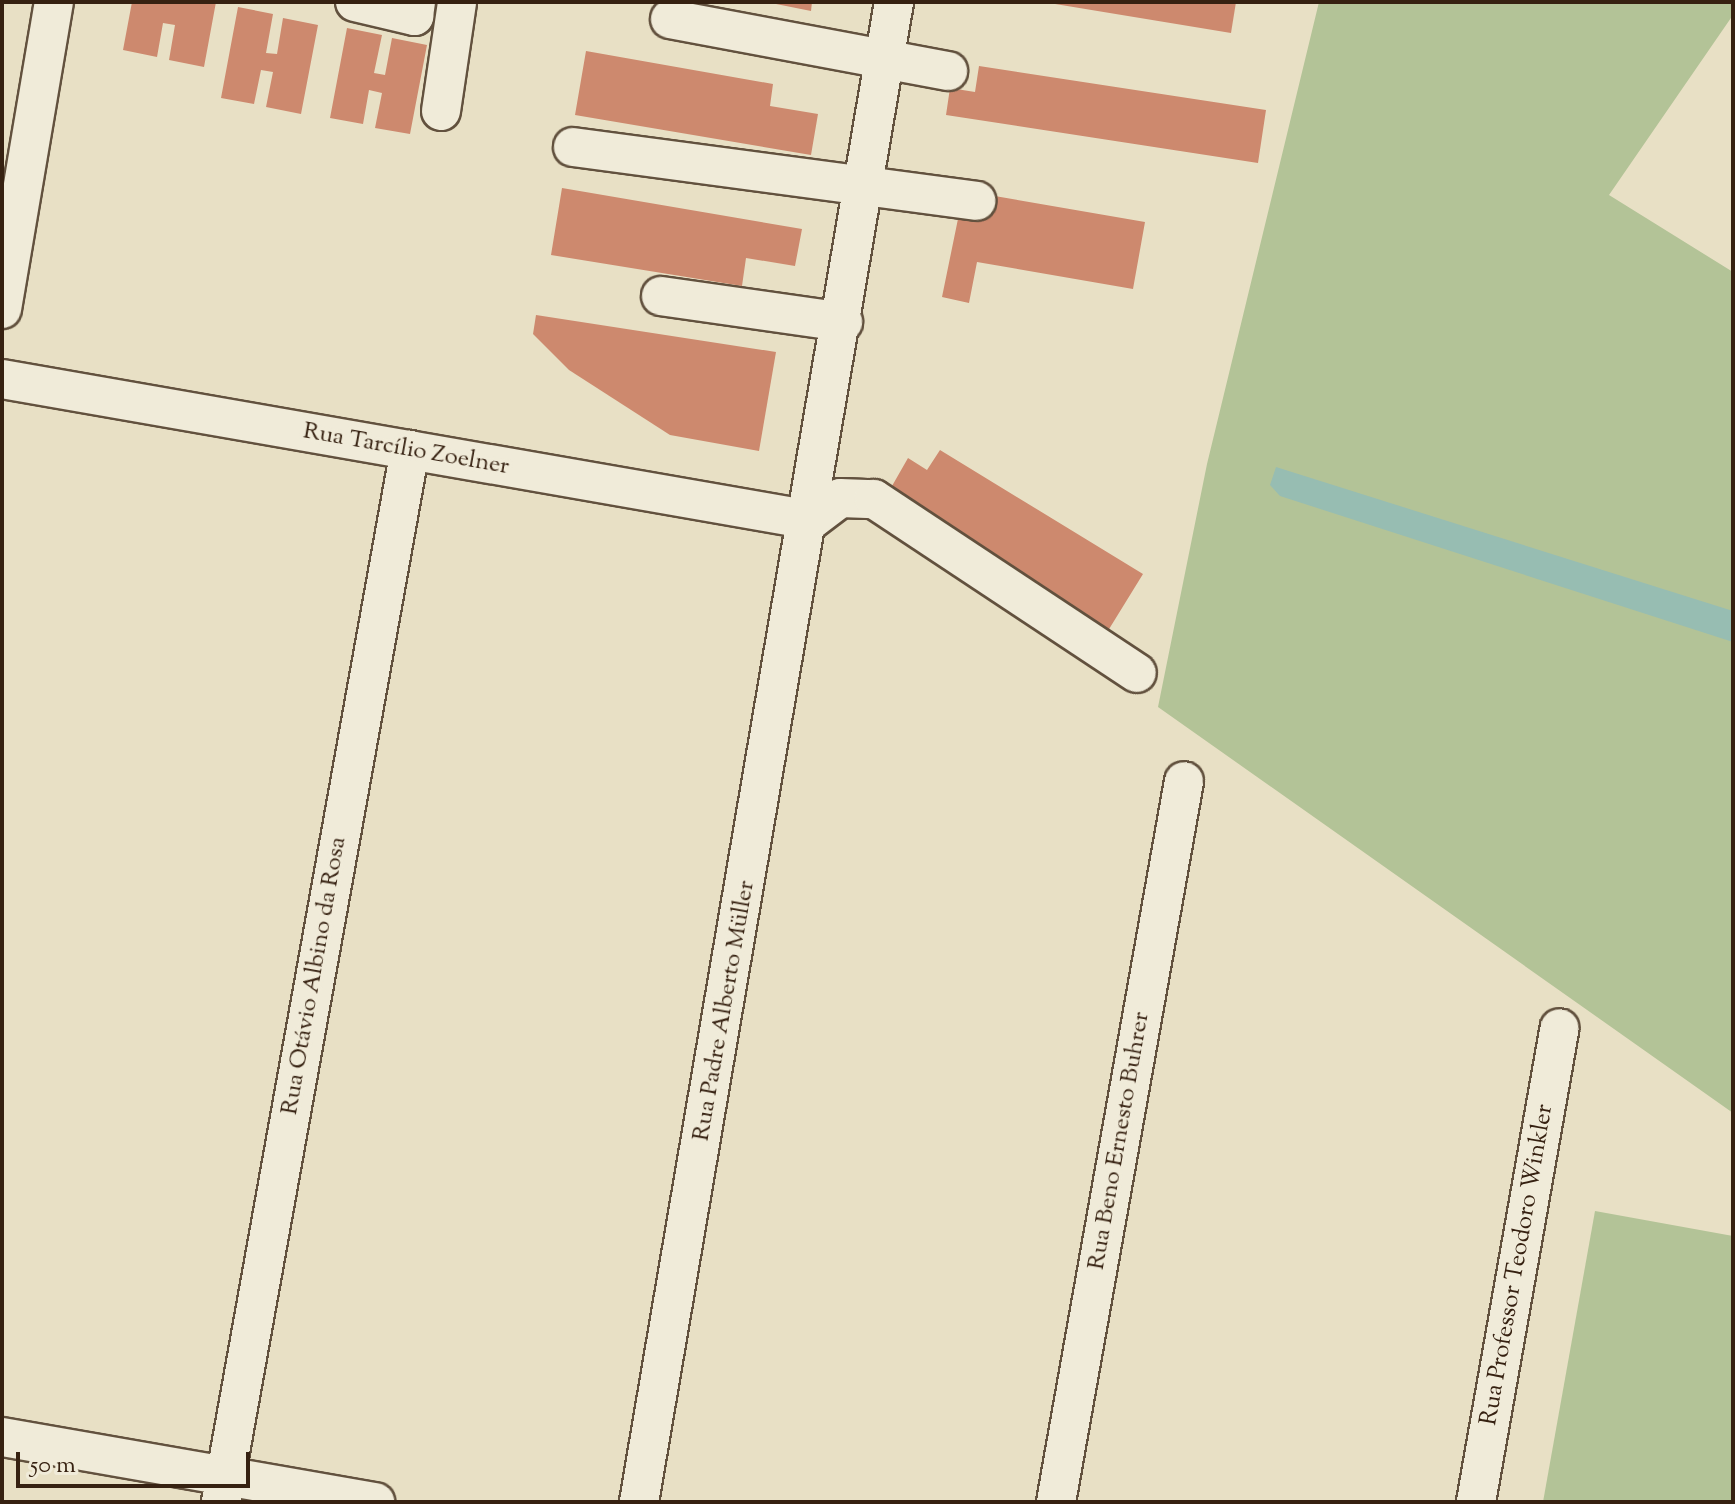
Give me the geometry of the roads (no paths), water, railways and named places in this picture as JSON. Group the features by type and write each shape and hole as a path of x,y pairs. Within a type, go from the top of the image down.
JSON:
{"street":[{"path":"2,309 54,2"},
{"path":"355,2 414,16 416,2"},
{"path":"441,111 457,2"},
{"name":"Rua Padre Alberto Müller","path":"639,1502 811,520 882,58 894,2"},
{"path":"670,19 948,71"},
{"path":"573,147 862,191 976,201"},
{"path":"661,296 843,322"},
{"name":"Rua Tarcílio Zoelner","path":"2,379 811,520"},
{"name":"Rua Otávio Albino da Rosa","path":"224,1489 410,450"},
{"path":"811,520 840,498 874,499 1137,673"},
{"name":"Rua Beno Ernesto Buhrer","path":"1056,1502 1184,781"},
{"name":"Rua Professor Teodoro Winkler","path":"1476,1502 1560,1028"},
{"path":"2,1437 224,1489 375,1502"}],"water":[{"path":"1276,467 1733,611 1733,642 1280,496 1270,485"}]}
